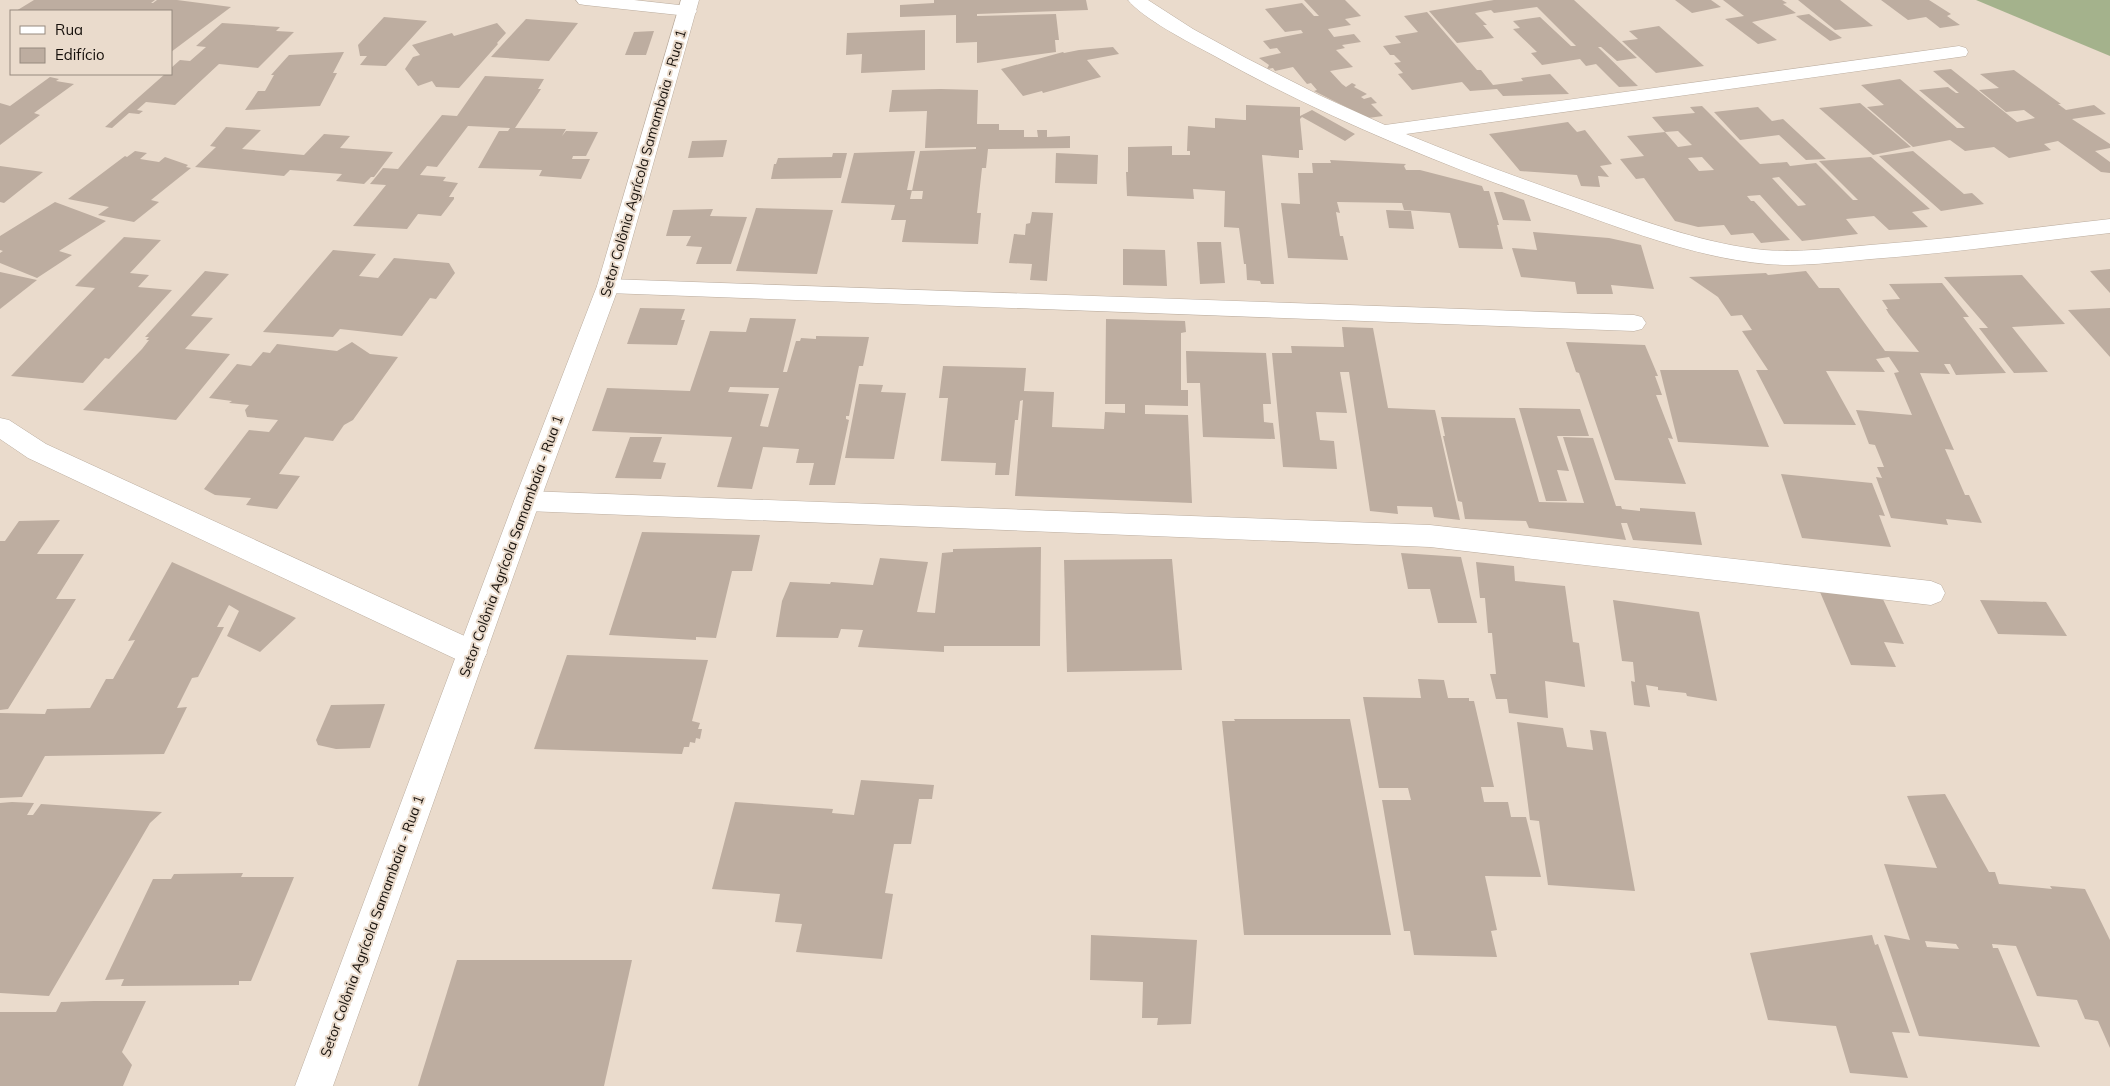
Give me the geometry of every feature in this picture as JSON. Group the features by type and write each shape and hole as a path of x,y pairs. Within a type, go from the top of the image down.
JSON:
{"street":[{"path":"585,0 689,5"},
{"path":"1137,0 1191,37 1296,91 1382,131 1482,172 1619,220 1690,242 1748,255 1783,258 1906,250 2110,226"},
{"name":"Setor Colônia Agrícola Samambaia - Rua 1","path":"314,1086 527,500 608,286 689,5"},
{"path":"1382,131 1959,52"},
{"path":"608,286 1634,323"},
{"path":"0,427 37,451 472,653"},
{"path":"527,500 1430,536 1931,593"}],"green space":[{"path":"1976,0 2110,0 2110,56"}],"building":[{"path":"34,0 155,0 151,3 153,3 157,0 177,0 231,7 172,51 172,10 18,10"},
{"path":"934,0 1086,0 1088,10 977,14 977,16 1056,14 1059,40 1055,40 1056,52 977,63 977,42 956,43 956,15 900,17 900,5 934,3"},
{"path":"1304,0 1345,0 1361,16 1345,19 1351,25 1328,29 1334,37 1354,34 1361,42 1342,45 1345,48 1336,50 1353,67 1330,71 1346,87 1352,83 1356,85 1354,87 1367,94 1361,97 1364,99 1371,97 1377,103 1371,104 1383,116 1368,118 1314,91 1317,90 1311,83 1307,84 1293,67 1275,71 1273,68 1267,69 1269,65 1259,58 1281,53 1277,48 1270,49 1263,41 1303,33 1301,30 1285,32 1265,9 1302,3 1314,16 1319,16"},
{"path":"1494,0 1574,0 1637,58 1617,61 1601,47 1598,47 1638,86 1619,87 1596,64 1586,66 1580,59 1542,65 1531,53 1537,52 1513,29 1520,28 1513,21 1540,17 1571,46 1576,46 1537,7 1494,13 1491,10 1475,13 1487,25 1483,25 1494,38 1457,43 1429,11"},
{"path":"1675,0 1711,0 1721,7 1692,13"},
{"path":"1723,0 1782,0 1787,3 1783,4 1796,13 1752,22 1777,40 1758,44 1725,19 1744,16"},
{"path":"1798,0 1840,0 1873,26 1835,30"},
{"path":"1881,0 1929,0 1951,14 1947,16 1960,25 1940,28 1926,17 1908,20"},
{"path":"1427,12 1477,70 1481,70 1493,85 1523,81 1521,78 1550,74 1569,94 1503,96 1497,89 1470,91 1462,82 1412,90 1398,74 1403,73 1394,63 1401,62 1394,55 1390,55 1383,46 1401,43 1395,36 1418,32 1404,16"},
{"path":"1809,14 1842,38 1830,41 1796,16"},
{"path":"384,17 427,21 386,66 360,65 367,56 360,56 358,45"},
{"path":"526,19 578,23 549,61 491,57"},
{"path":"222,23 280,27 276,31 294,32 258,68 219,64 175,105 146,102 137,110 143,111 139,114 129,113 112,128 105,127 164,75 172,75 172,67 180,60 190,61 206,47 196,46"},
{"path":"497,23 506,33 459,88 436,87 432,81 418,86 405,69 413,57 420,55 412,45 452,33 454,36"},
{"path":"1659,26 1704,66 1656,73 1622,41 1638,39 1629,31"},
{"path":"925,30 925,70 861,73 862,54 846,55 847,33"},
{"path":"654,31 646,55 625,55 634,32"},
{"path":"1113,47 1119,54 1087,60 1101,77 1043,93 1042,91 1023,96 1001,69 1063,52"},
{"path":"344,52 333,73 337,73 320,106 245,110 258,91 265,91 274,75 271,75 289,55"},
{"path":"1951,69 2017,122 2035,118 2024,110 2006,112 1979,90 1999,88 1980,74 2014,70 2061,104 2058,104 2066,110 2094,105 2106,114 2072,119 2110,144 2110,148 2095,151 2110,162 2110,173 2101,172 2058,141 2044,144 2051,150 2009,158 1994,147 1965,151 1950,140 1913,147 1867,107 1884,105 1861,85 1900,79 1957,128 1965,128 1919,90 1948,87 1959,93 1933,71"},
{"path":"485,76 544,79 538,89 541,89 515,128 566,129 562,136 566,131 598,132 586,156 573,156 572,159 590,159 581,179 539,176 542,170 478,168 499,131 508,131 510,128 468,126 437,167 427,166 420,175 446,177 443,181 458,183 449,197 454,197 454,199 441,216 418,214 407,229 353,226 386,185 370,184 383,168 398,169 442,115 457,116"},
{"path":"50,77 59,79 56,81 74,84 34,113 40,115 0,145 0,103 10,106"},
{"path":"892,90 978,90 977,124 999,124 999,130 1024,130 1024,137 1038,137 1037,130 1047,130 1047,137 1070,136 1070,148 988,149 986,168 982,168 977,213 981,213 978,244 902,242 906,220 891,220 895,205 841,203 854,153 915,151 907,190 912,190 910,199 922,199 923,191 912,191 920,151 976,149 976,147 925,148 927,111 889,112"},
{"path":"1860,103 1911,147 1873,155 1819,108"},
{"path":"1246,105 1300,107 1300,116 1312,110 1355,134 1345,141 1302,117 1300,119 1303,150 1299,150 1299,158 1262,155 1274,284 1261,284 1260,281 1247,280 1239,228 1224,227 1225,191 1193,189 1194,199 1127,196 1128,147 1172,146 1172,155 1190,155 1190,151 1187,151 1188,126 1215,128 1215,118 1246,120"},
{"path":"1702,106 1760,164 1787,162 1790,166 1816,163 1853,200 1858,200 1819,161 1871,157 1930,209 1912,212 1928,227 1889,230 1874,216 1846,219 1858,234 1802,241 1760,195 1747,196 1751,201 1754,201 1790,240 1761,243 1753,233 1731,235 1724,225 1698,227 1675,221 1644,178 1636,179 1620,159 1644,156 1627,136 1665,132 1652,117 1695,113 1690,107","holes":["1678,131 1692,145 1678,147 1665,132","1702,157 1714,170 1699,171 1688,158","1779,177 1806,205 1798,206 1772,178"]},
{"path":"1758,107 1772,121 1783,119 1826,159 1806,160 1779,135 1740,140 1714,112"},
{"path":"1568,122 1577,132 1585,130 1612,164 1600,166 1609,177 1598,176 1600,187 1581,186 1577,175 1520,171 1489,134"},
{"path":"226,127 261,130 242,149 304,155 324,134 350,136 340,148 393,152 374,177 371,177 364,184 336,181 342,174 290,170 284,176 195,167 216,147 210,146"},
{"path":"727,140 723,157 688,158 692,141"},
{"path":"135,151 147,153 140,159 159,162 165,157 188,165 186,167 191,168 151,200 159,202 134,222 98,215 109,207 68,199 125,156 127,157"},
{"path":"1913,151 1964,194 1972,193 1984,204 1941,211 1879,156"},
{"path":"833,153 847,153 841,178 771,179 774,164 776,164 778,158 832,157"},
{"path":"1056,153 1098,155 1097,184 1055,183"},
{"path":"1330,160 1406,164 1404,166 1406,170 1420,170 1482,186 1484,191 1489,191 1499,225 1497,225 1503,249 1459,248 1450,213 1404,210 1402,203 1337,202 1340,213 1336,212 1340,236 1343,236 1348,260 1288,258 1281,203 1300,204 1298,173 1313,173 1312,163 1331,163"},
{"path":"0,166 43,172 4,203 0,202"},
{"path":"1494,192 1502,192 1524,200 1531,221 1503,220"},
{"path":"55,202 106,221 59,251 72,255 37,278 0,263 0,253 3,251 0,250 0,236"},
{"path":"756,208 833,210 817,274 736,271"},
{"path":"713,209 710,216 747,217 731,264 696,264 702,247 686,246 691,236 666,236 673,210"},
{"path":"1386,210 1411,211 1414,229 1389,228"},
{"path":"1032,212 1053,213 1047,281 1030,280 1032,264 1009,263 1014,234 1025,235 1026,224 1030,223"},
{"path":"1533,232 1609,238 1641,245 1654,289 1611,285 1613,294 1577,294 1575,282 1521,277 1512,248 1537,250"},
{"path":"124,237 161,240 130,273 149,275 138,287 172,290 109,359 105,358 83,383 11,376 95,288 75,286"},
{"path":"1197,242 1221,242 1225,283 1200,284"},
{"path":"1123,249 1165,250 1167,286 1123,285"},
{"path":"333,250 376,254 359,276 378,278 394,258 449,263 455,273 436,299 430,298 402,336 340,329 333,337 263,332"},
{"path":"2110,269 2110,293 2090,271"},
{"path":"205,271 229,274 191,316 213,318 185,349 230,354 176,420 83,410 142,349 149,340 146,340 149,337 145,337"},
{"path":"1806,271 1819,288 1839,288 1885,351 1919,352 1889,314 1882,300 1900,299 1889,284 1942,283 1969,317 1963,317 2006,373 1956,375 1950,364 1944,364 1950,374 1920,373 1954,450 1945,449 1965,495 1969,495 1982,523 1946,519 1948,525 1891,518 1876,477 1882,478 1877,467 1884,467 1875,445 1869,444 1856,410 1912,415 1894,373 1899,372 1889,357 1876,359 1885,372 1826,371 1856,425 1784,424 1756,370 1768,370 1742,331 1752,330 1742,315 1731,316 1718,297 1689,277 1766,273 1768,275"},
{"path":"0,272 37,280 0,309"},
{"path":"2022,275 2065,324 2012,327 2048,372 2014,373 1979,328 1988,328 1944,277"},
{"path":"640,308 685,309 681,320 685,320 677,345 627,344"},
{"path":"2110,308 2110,357 2068,310"},
{"path":"750,318 796,319 783,372 787,372 796,341 800,341 801,338 816,339 816,336 869,337 863,366 859,366 849,416 846,416 846,419 849,420 835,485 809,485 814,463 796,463 799,449 763,447 752,489 717,487 732,437 592,431 607,388 690,391 710,331 746,332","holes":["730,387 779,388 768,427 760,426 769,394 728,392"]},
{"path":"1106,319 1185,321 1186,332 1181,333 1181,390 1188,390 1188,406 1145,405 1145,414 1188,415 1192,503 1015,496 1023,400 1020,401 1018,420 1015,420 1009,475 995,475 996,463 941,461 948,398 939,398 943,366 1026,368 1024,391 1054,392 1052,427 1104,429 1105,412 1125,413 1125,404 1105,404"},
{"path":"1342,327 1373,328 1388,408 1435,410 1460,520 1434,517 1432,507 1397,506 1398,514 1370,511 1349,372 1340,372 1347,413 1316,412 1320,440 1334,441 1337,469 1283,467 1272,353 1292,353 1291,346 1344,347"},
{"path":"352,342 370,354 398,357 353,420 344,425 333,441 305,437 279,474 300,476 277,509 246,505 251,498 215,495 204,489 249,430 269,432 278,420 247,417 245,410 249,405 209,398 237,364 251,366 263,352 270,353 277,344 337,351"},
{"path":"1566,342 1645,345 1658,376 1655,376 1662,395 1656,395 1673,439 1668,438 1686,484 1615,480 1579,373 1576,372"},
{"path":"1186,351 1266,353 1271,404 1263,404 1264,422 1273,423 1275,439 1203,437 1200,383 1187,383"},
{"path":"1660,370 1738,370 1769,447 1678,442"},
{"path":"859,384 883,385 881,392 906,393 894,459 845,458"},
{"path":"1519,408 1580,409 1589,436 1557,436 1569,471 1557,470 1567,501 1546,501"},
{"path":"1441,417 1515,418 1539,502 1584,503 1563,437 1593,438 1616,506 1621,506 1622,509 1640,511 1640,508 1695,512 1702,545 1633,540 1627,523 1621,523 1626,540 1529,528 1526,521 1465,519 1462,502 1458,501 1443,436 1445,436"},
{"path":"630,437 662,437 653,462 666,463 661,479 615,478"},
{"path":"1781,474 1872,483 1885,516 1879,515 1891,547 1802,538"},
{"path":"60,520 37,554 84,554 56,599 76,599 8,709 0,710 0,541 5,541 19,521"},
{"path":"642,532 760,535 752,571 732,571 716,638 696,637 696,640 609,635"},
{"path":"1041,547 1040,646 944,646 944,652 858,647 863,630 841,629 838,638 776,637 782,601 790,582 873,585 880,558 928,562 917,612 935,613 942,553 953,552 953,549"},
{"path":"1401,553 1461,557 1477,623 1438,623 1430,589 1408,589"},
{"path":"1172,559 1182,670 1067,672 1064,560"},
{"path":"172,562 296,618 260,652 227,636 239,611 229,605 217,627 224,627 198,677 192,678 177,708 187,707 164,754 45,756 22,797 0,798 0,713 45,714 47,709 90,708 106,679 113,679 135,640 128,641"},
{"path":"1476,562 1514,566 1515,581 1565,586 1573,642 1579,643 1585,687 1545,681 1548,718 1509,713 1507,699 1496,699 1490,674 1496,674 1492,633 1488,633 1485,598 1480,598"},
{"path":"1820,592 1881,595 1904,644 1884,642 1896,667 1851,665"},
{"path":"1613,600 1699,612 1717,701 1687,696 1686,693 1658,690 1658,687 1646,685 1650,707 1634,705 1631,681 1635,682 1633,662 1622,661"},
{"path":"1980,600 2046,602 2067,636 1998,634"},
{"path":"567,655 708,660 692,721 700,723 698,729 702,729 700,739 696,738 695,743 690,742 689,747 684,747 682,754 534,749"},
{"path":"1418,679 1444,680 1448,698 1469,698 1469,701 1474,701 1494,787 1481,787 1484,802 1508,802 1511,817 1526,817 1541,877 1485,876 1497,930 1491,931 1497,957 1414,955 1410,931 1404,931 1382,800 1411,800 1408,788 1379,788 1363,697 1421,698"},
{"path":"385,704 370,748 336,749 318,745 316,740 331,705"},
{"path":"1234,719 1350,719 1391,935 1244,935 1222,721 1235,721"},
{"path":"1517,722 1563,728 1567,747 1593,750 1590,730 1606,732 1635,891 1548,885 1539,821 1530,820"},
{"path":"861,780 934,785 932,799 919,799 911,844 894,844 885,893 893,894 882,959 796,952 802,924 775,922 780,894 712,889 735,802 833,809 832,813 854,815"},
{"path":"1945,794 1989,872 1995,872 1999,884 2052,889 2050,886 2085,889 2110,940 2110,1048 2098,1021 2085,1019 2077,1000 2037,996 2016,946 1992,944 1993,948 1998,948 2040,1047 1919,1036 1884,935 1910,940 1884,864 1937,868 1907,796","holes":["1925,941 1956,944 1959,949 1927,947"]},
{"path":"0,803 34,803 27,815 33,815 41,804 162,812 150,823 49,996 0,993"},
{"path":"243,873 241,877 294,877 251,981 239,981 239,985 121,986 124,979 105,980 153,879 171,879 174,874"},
{"path":"1091,935 1197,940 1191,1024 1157,1025 1158,1018 1142,1018 1143,982 1090,980"},
{"path":"1872,935 1875,945 1878,944 1910,1033 1892,1032 1908,1078 1850,1073 1836,1026 1768,1020 1750,953"},
{"path":"457,960 632,960 604,1086 418,1086"},
{"path":"146,1001 122,1052 132,1065 123,1086 0,1086 0,1012 56,1012 61,1002"}]}
